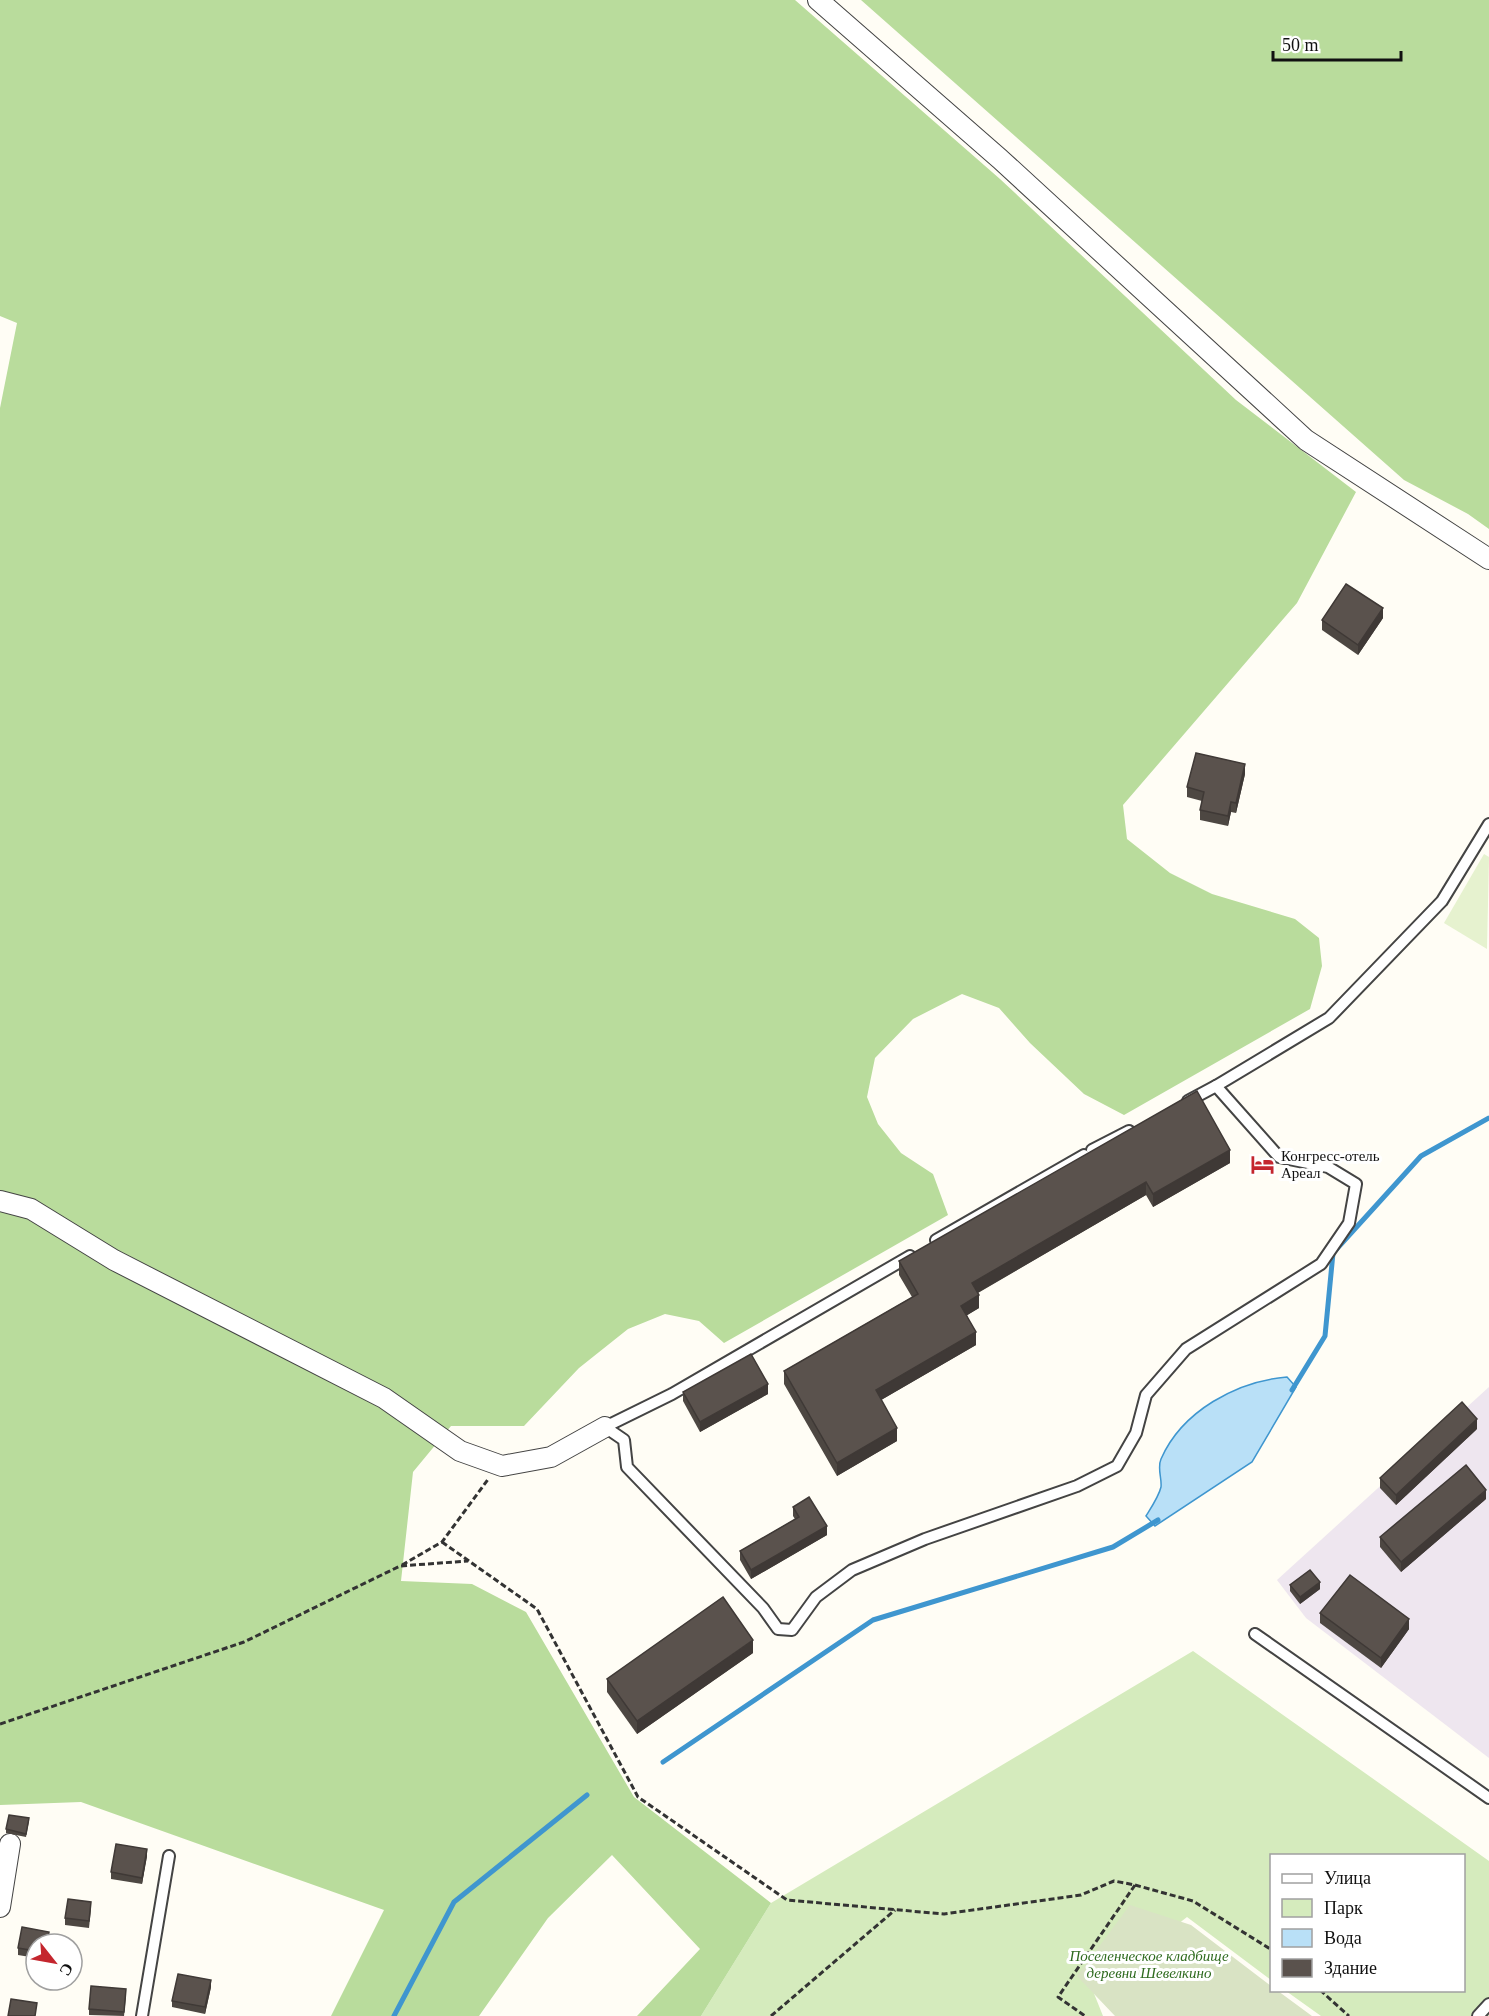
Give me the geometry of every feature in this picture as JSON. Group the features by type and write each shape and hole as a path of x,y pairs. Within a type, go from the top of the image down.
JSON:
{"street":[{"path":"818,0 1000,159 1306,440 1489,559"},
{"path":"0,1201 31,1209 114,1260 384,1398 460,1451 502,1466 551,1457 605,1427"},
{"path":"0,1907 10,1844"}],"lane":[{"path":"1174,1107 1216,1086 1329,1018 1442,901 1489,824"},
{"path":"919,1250 672,1394 605,1427 624,1440 627,1467 763,1608 778,1629 792,1630 816,1597 852,1570 925,1539 1077,1486 1117,1466 1136,1433 1146,1395 1186,1349 1321,1264 1348,1223 1356,1185 1328,1167 1279,1157 1216,1086"},
{"path":"929,1244 1088,1152 1144,1123"},
{"path":"1255,1635 1489,1798"},
{"path":"142,2016 169,1856"},
{"path":"1478,2016 1489,2004"}],"path":[{"path":"0,1724 244,1642 400,1566 442,1542 492,1473 502,1466"},
{"path":"442,1542 537,1609 638,1797 787,1900 944,1914 1081,1896 1114,1881 1193,1901 1270,1949"},
{"path":"400,1566 469,1561"},
{"path":"1085,2016 1058,1996 1135,1885"},
{"path":"771,2016 896,1909"},
{"path":"1322,1992 1349,2016"},
{"path":"777,2016 782,2007"}],"shaded area":[{"path":"1489,1387 1489,1758 1306,1618 1277,1580"}],"green space":[{"path":"0,0 795,0 1000,179 1236,400 1356,492 1297,603 1123,805 1127,839 1170,873 1212,894 1295,919 1319,938 1322,966 1310,1009 1124,1115 1084,1094 1030,1043 999,1008 962,994 913,1019 875,1058 867,1097 878,1124 901,1153 933,1174 948,1215 724,1343 699,1321 665,1314 628,1329 579,1368 524,1426 451,1426 413,1472 401,1581 472,1584 526,1612 634,1797 771,1903 701,2016 637,2016 700,1949 612,1855 548,1918 479,2016 331,2016 384,1910 81,1802 0,1805 0,408 17,323 0,316"},
{"path":"861,0 1489,0 1489,529 1468,514 1404,480"},
{"path":"1484,854 1489,857 1487,949 1444,923"},
{"path":"1193,1651 1489,1861 1489,2016 1321,2016 1287,1992 1465,1992 1465,1854 1270,1854 1270,1979 1187,1917 1093,1991 1103,2016 701,2016 771,1903"},
{"name":"Поселенческое кладбище деревни Шевелкино","path":"1130,1905 1191,1925 1270,1985 1270,1992 1279,1992 1312,2016 1115,2016 1077,1976"}],"water":[{"path":"1287,1377 1296,1387 1252,1462 1155,1526 1146,1516 1161,1487 1160,1462 1170,1442 1183,1426 1197,1413 1231,1392 1249,1385"}],"building":[{"path":"1346,584 1383,608 1358,645 1322,620"},
{"path":"1196,753 1245,764 1236,803 1231,802 1228,816 1200,810 1204,792 1187,787"},
{"path":"1197,1091 1230,1150 1153,1194 1146,1182 972,1283 979,1295 961,1306 976,1332 876,1390 897,1428 837,1463 784,1371 918,1294 899,1261"},
{"path":"751,1354 768,1384 700,1422 683,1392"},
{"path":"1462,1402 1477,1419 1396,1495 1380,1478"},
{"path":"1466,1465 1486,1490 1401,1562 1380,1537"},
{"path":"809,1497 827,1526 751,1570 740,1551 799,1517 793,1507"},
{"path":"1310,1570 1320,1582 1300,1597 1290,1585"},
{"path":"1350,1575 1409,1619 1381,1658 1320,1613"},
{"path":"723,1597 753,1640 637,1721 607,1679"},
{"path":"9,1815 29,1818 26,1834 6,1829"},
{"path":"116,1844 147,1849 142,1878 111,1872"},
{"path":"68,1899 91,1902 89,1921 65,1918"},
{"path":"22,1927 49,1932 24,1932 24,1949 18,1948"},
{"path":"178,1974 211,1980 205,2007 172,2001"},
{"path":"91,1986 126,1989 124,2012 89,2009"},
{"path":"11,1999 37,2003 35,2016 8,2016"}],"waterway":[{"path":"1292,1390 1325,1336 1333,1253 1421,1156 1489,1118"},
{"path":"663,1762 873,1620 1113,1547 1158,1520"},
{"path":"394,2016 454,1902 587,1795"}],"place":[{"name":"Конгресс-отель Ареал","path":"1263,1165"}]}
